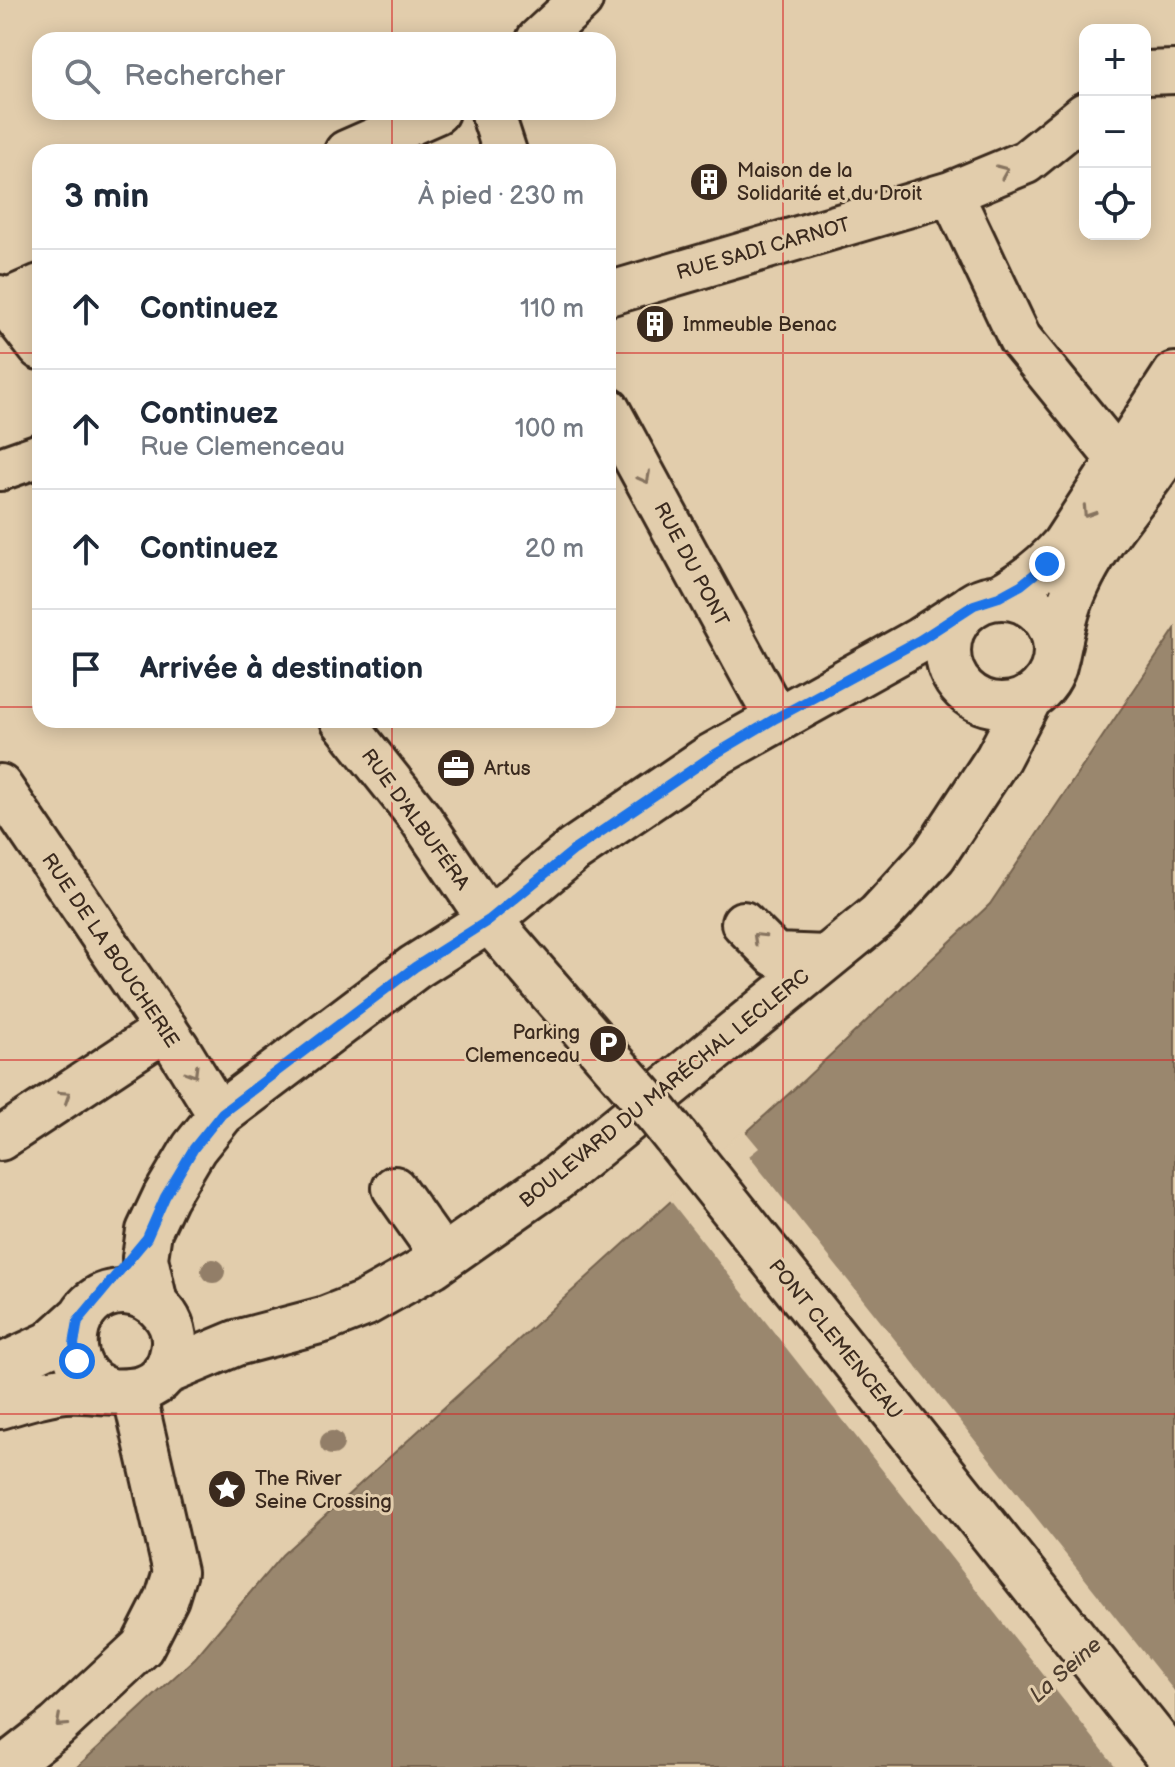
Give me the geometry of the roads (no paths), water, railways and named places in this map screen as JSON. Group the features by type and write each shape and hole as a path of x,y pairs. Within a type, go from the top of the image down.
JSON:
{"main road":[{"path":"0,1367 50,1344 89,1308 147,1238 165,1197 194,1148 222,1113 415,967 489,920 574,850 712,756 1021,585 1056,555 1077,529 1175,375"},
{"path":"895,652 926,654 990,704 1004,705 1030,697 1049,678 1070,602 1090,561 1175,439"},
{"path":"961,680 948,650 952,630 984,603 1025,602 1041,614 1054,637 1056,658"},
{"name":"BOULEVARD DU MARÉCHAL LECLERC","path":"961,680 977,725 971,776 961,811"},
{"name":"BOULEVARD DU MARÉCHAL LECLERC","path":"135,1385 236,1343 323,1320 364,1304 433,1265 557,1178 879,915 934,855 998,758 1030,697"},
{"name":"PONT CLEMENCEAU","path":"489,920 658,1115 1175,1764"},
{"path":"0,1406 64,1390 135,1385 174,1349 172,1329 148,1277 145,1258 147,1238"},
{"path":"135,1385 91,1381 77,1361 74,1338 89,1308 114,1293 138,1294 190,1329 236,1343"}],"street":[{"path":"547,32 581,0"},
{"path":"1151,73 1175,72"},
{"name":"RUE SADI CARNOT","path":"616,292 951,193 1026,162 1079,119"},
{"path":"364,144 419,120"},
{"path":"495,120 502,144"},
{"path":"951,193 1020,339 1112,452 1115,470"},
{"path":"15,295 32,331"},
{"name":"RUE DU PONT","path":"616,424 776,718"},
{"path":"0,469 32,458"},
{"name":"RUE D'ALBUFÉRA","path":"348,728 420,818 489,920"},
{"name":"RUE DE LA BOUCHERIE","path":"0,786 166,1029 210,1100 222,1113"},
{"path":"743,923 775,955 827,957"},
{"path":"0,1139 166,1029"},
{"path":"394,1188 433,1243 433,1265"},
{"path":"0,1767 30,1748 142,1647 167,1598 175,1572 135,1385"}],"water":[{"name":"La Seine","path":"1175,629 1175,1767 77,1767 195,1658 282,1555 804,1080 990,904"}],"place":[{"name":"Maison de la Solidarité et du Droit","path":"709,182"},
{"name":"Immeuble Benac","path":"655,324"},
{"name":"Artus","path":"456,768"},
{"name":"Parking Clemenceau","path":"608,1044"},
{"name":"The River Seine Crossing","path":"227,1489"}]}
